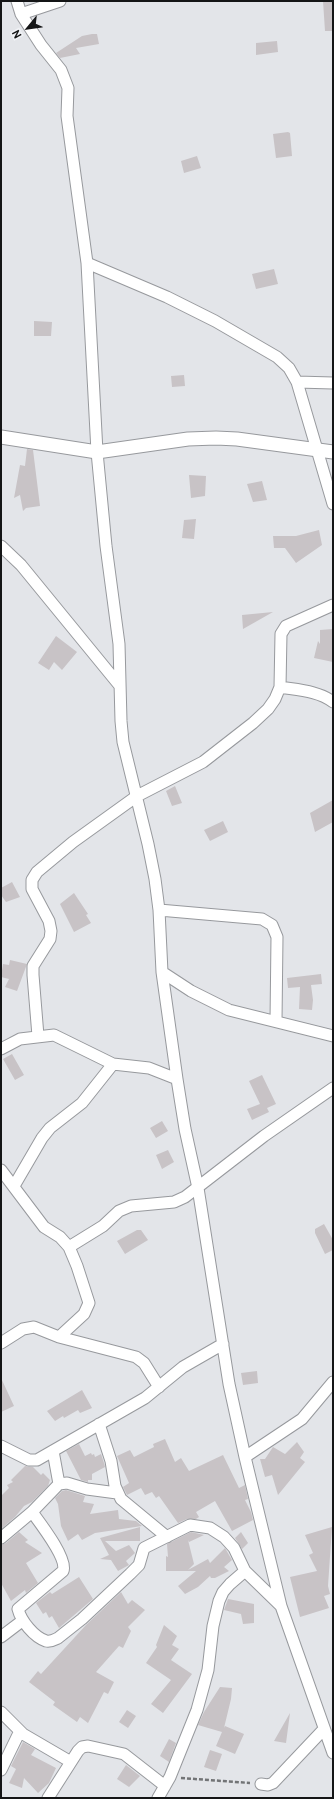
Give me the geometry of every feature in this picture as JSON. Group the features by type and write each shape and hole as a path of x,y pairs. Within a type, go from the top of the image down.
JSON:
{"street":[{"path":"17,1 21,14 41,45 61,70 68,88 67,116 88,263 97,452 106,546 119,644 120,722 148,844 159,910 162,972 177,1079 185,1129 198,1188 230,1384 245,1457 281,1606 333,1753"},
{"path":"21,14 60,1"},
{"path":"88,263 166,297 215,321 277,357 289,368 297,382 333,504"},
{"path":"297,382 333,383"},
{"path":"1,437 97,452 188,439 216,438 237,439 333,452"},
{"path":"1,546 21,565 120,686"},
{"path":"38,1036 33,966 50,939 51,931 49,921 32,889 32,880 37,872 73,842 137,796 203,762 268,709 275,699 280,687 281,634 286,626 333,605"},
{"path":"280,687 307,691 327,698 333,702"},
{"path":"159,910 262,919 272,925 276,937 276,1021"},
{"path":"162,972 218,1006 240,1013 333,1036"},
{"path":"1,1049 20,1039 54,1035 113,1064 149,1068 177,1079"},
{"path":"14,1186 42,1138 50,1128 82,1103 113,1064"},
{"path":"69,1247 103,1226 119,1211 131,1206 174,1202 185,1198 264,1136 333,1088"},
{"path":"1,1170 44,1227 60,1236 69,1247 77,1266 88,1303 84,1314 59,1337"},
{"path":"1,1343 28,1327 34,1327 59,1337 136,1357 144,1363 159,1387"},
{"path":"1,1446 33,1461 54,1451 144,1398 183,1367 223,1344"},
{"path":"245,1457 302,1419 333,1382"},
{"path":"99,1424 111,1461 113,1479 117,1493 126,1504 167,1537"},
{"path":"54,1451 59,1484"},
{"path":"1,1538 32,1512 59,1484 67,1483 86,1489 117,1493"},
{"path":"32,1512 58,1550 64,1563 64,1568 19,1607 19,1614 22,1621 45,1641 52,1641 58,1638 82,1619 130,1574 139,1565 144,1548 190,1526 210,1528 224,1537 234,1548 244,1571 281,1606"},
{"path":"158,1798 168,1782 197,1710 208,1670 213,1626 219,1601 227,1588 244,1571"},
{"path":"1,1637 22,1621"},
{"path":"1,1712 22,1734 71,1762"},
{"path":"261,1784 273,1784 324,1729"},
{"path":"1,1770 18,1735 22,1734"},
{"path":"48,1798 78,1751 82,1747 88,1746 124,1754 168,1782"}],"path":[{"path":"168,1782 261,1784"}],"building":[{"path":"323,1 333,1 333,31 325,31"},
{"path":"97,34 99,44 76,48 80,54 60,58 56,53 82,36"},
{"path":"277,41 278,52 256,55 256,43"},
{"path":"290,133 292,156 276,158 273,134"},
{"path":"197,156 201,168 184,173 181,161"},
{"path":"274,269 278,284 256,289 252,274"},
{"path":"34,321 52,322 51,336 34,336"},
{"path":"184,375 185,386 172,387 171,376"},
{"path":"27,449 33,450 40,506 26,508 23,511 20,495 14,498 20,465 25,466"},
{"path":"189,475 206,476 205,496 191,498"},
{"path":"262,481 267,500 253,502 247,484"},
{"path":"196,519 194,539 182,538 184,520"},
{"path":"319,530 322,545 296,563 285,548 274,548 273,536 296,536"},
{"path":"273,612 243,629 242,615"},
{"path":"333,629 333,662 314,658 318,641 320,644 320,630"},
{"path":"56,636 77,652 62,670 54,662 49,670 38,663"},
{"path":"175,786 182,803 172,806 166,791"},
{"path":"333,800 333,822 315,832 310,813"},
{"path":"223,821 228,832 210,841 204,830"},
{"path":"12,882 20,897 6,902 1,895 1,888"},
{"path":"74,893 88,914 86,915 91,923 74,932 60,904"},
{"path":"10,960 27,964 17,991 5,987 9,979 1,977 3,964 9,965"},
{"path":"321,974 322,984 311,985 313,1000 312,1010 299,1009 300,987 288,988 287,978"},
{"path":"12,1054 24,1075 15,1080 3,1059"},
{"path":"262,1075 276,1104 267,1108 269,1112 252,1120 247,1109 260,1104 249,1081"},
{"path":"162,1121 168,1131 156,1138 150,1128"},
{"path":"168,1150 174,1162 162,1169 156,1155"},
{"path":"324,1224 333,1240 333,1250 325,1254 315,1233 315,1229"},
{"path":"137,1230 141,1230 148,1240 125,1254 117,1241"},
{"path":"257,1371 258,1383 243,1385 241,1373"},
{"path":"1,1378 14,1406 1,1412"},
{"path":"82,1390 92,1408 80,1413 78,1410 55,1421 47,1411"},
{"path":"165,1439 175,1462 181,1458 189,1471 223,1455 239,1488 245,1485 248,1499 245,1500 253,1520 232,1531 215,1501 196,1512 199,1517 196,1519 187,1519 178,1523 159,1496 156,1498 152,1492 145,1495 141,1488 127,1495 123,1487 129,1483 117,1456 130,1450 134,1457 154,1447 153,1444"},
{"path":"297,1442 304,1452 300,1458 305,1462 278,1495 272,1475 265,1477 260,1459 265,1459 273,1447 285,1454"},
{"path":"79,1444 85,1456 91,1453 92,1455 94,1454 95,1457 101,1454 105,1467 92,1474 92,1480 88,1480 88,1482 81,1480 66,1451"},
{"path":"25,1466 33,1467 41,1475 43,1473 50,1480 48,1486 32,1502 24,1506 15,1517 1,1529 1,1496 9,1488 7,1485 13,1482 11,1480"},
{"path":"66,1490 85,1496 83,1502 94,1504 90,1514 118,1510 119,1519 136,1521 142,1526 95,1533 82,1540 78,1534 68,1541 61,1526 58,1504 55,1498 62,1491"},
{"path":"140,1527 140,1541 105,1541 116,1551 129,1545 135,1553 126,1561 129,1565 118,1571 111,1560 100,1559 109,1555 100,1538"},
{"path":"332,1527 328,1586 330,1594 324,1596 329,1608 300,1617 290,1577 317,1571 309,1555 313,1553 305,1535"},
{"path":"19,1532 28,1540 25,1542 42,1553 26,1563 38,1583 26,1593 25,1590 11,1601 1,1583 1,1545 6,1543"},
{"path":"191,1532 204,1535 189,1542 188,1540 194,1564 188,1570 208,1559 210,1563 225,1548 232,1560 224,1567 229,1571 215,1578 211,1578 210,1576 198,1587 185,1594 178,1586 196,1571 166,1571 166,1556 168,1557 167,1544"},
{"path":"241,1532 248,1543 242,1549 235,1538"},
{"path":"79,1577 93,1599 59,1628 52,1616 49,1618 46,1612 43,1614 36,1603 50,1592 52,1594"},
{"path":"121,1592 128,1604 132,1600 145,1610 128,1627 131,1631 123,1648 119,1646 96,1672 114,1682 108,1694 104,1692 88,1723 80,1717 77,1722 53,1705 55,1702 29,1682 38,1671 41,1674 86,1625"},
{"path":"228,1599 254,1604 254,1623 243,1624 241,1614 224,1610"},
{"path":"164,1625 177,1636 172,1645 179,1649 171,1660 192,1674 163,1713 151,1704 171,1680 146,1663 157,1647 156,1645"},
{"path":"220,1687 232,1688 224,1728 225,1726 244,1734 235,1754 216,1746 222,1732 198,1725 204,1712"},
{"path":"127,1710 136,1716 128,1728 119,1722"},
{"path":"290,1713 286,1743 274,1741"},
{"path":"169,1739 176,1743 169,1762 160,1756"},
{"path":"23,1742 35,1749 31,1755 56,1768 49,1783 38,1793 24,1778 22,1788 9,1783 16,1769 11,1766"},
{"path":"210,1750 222,1754 216,1771 204,1767"},
{"path":"126,1765 140,1776 129,1787 117,1779"}]}
